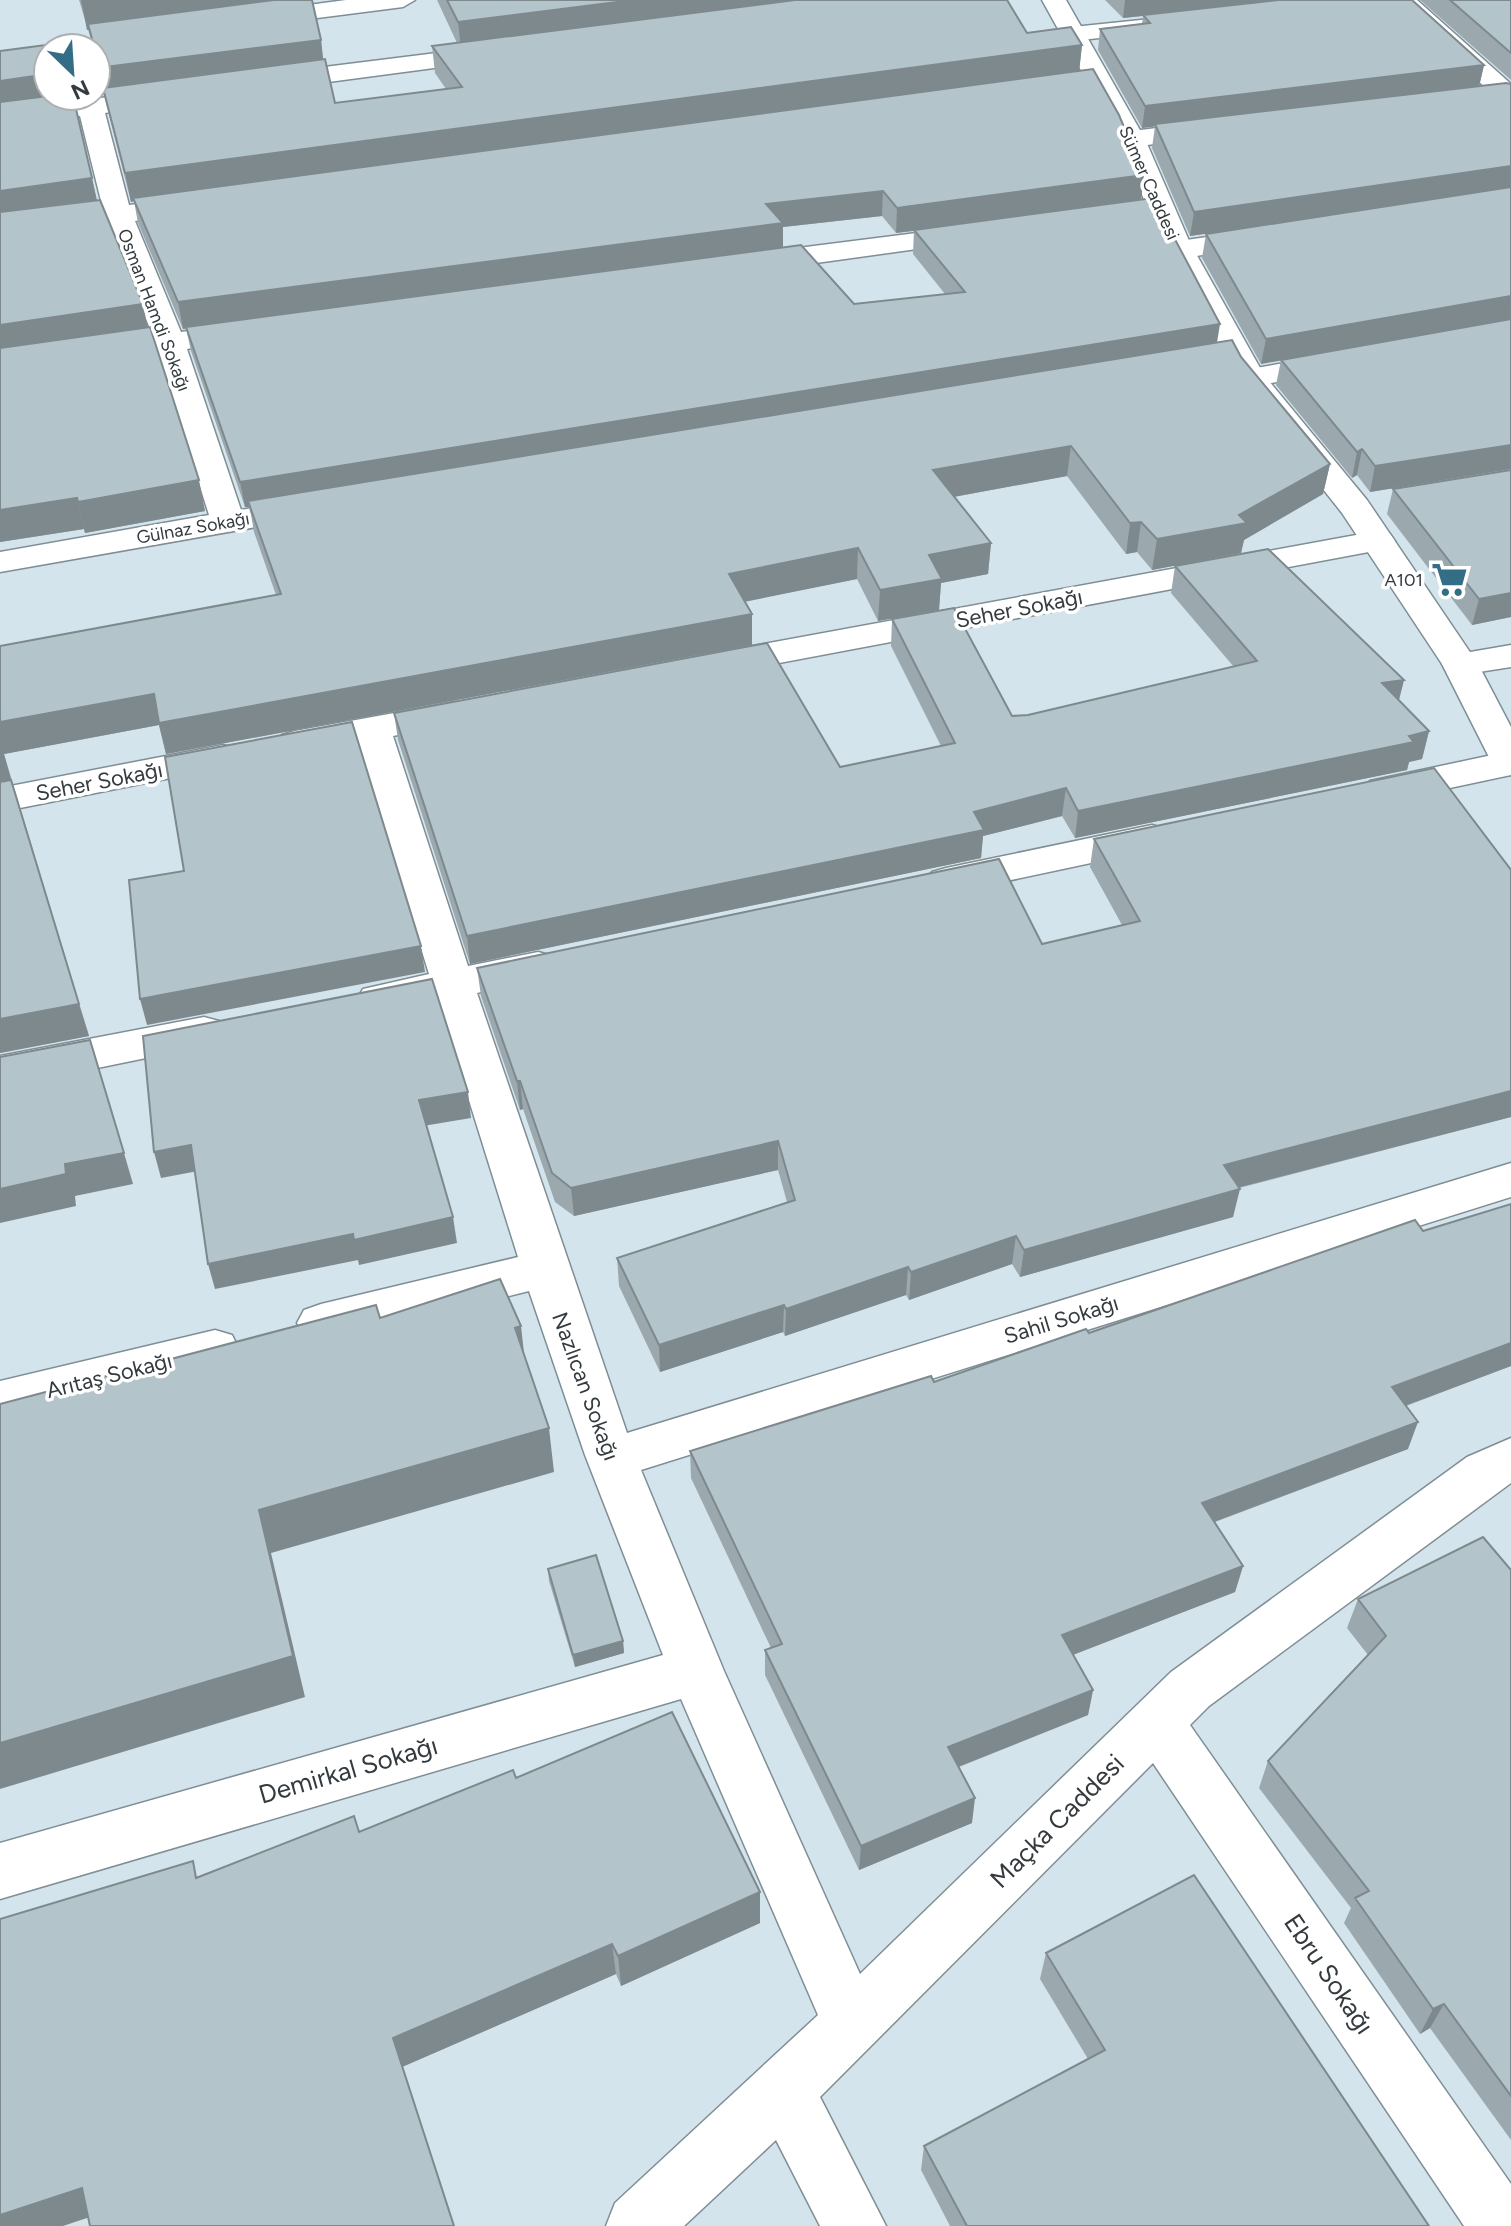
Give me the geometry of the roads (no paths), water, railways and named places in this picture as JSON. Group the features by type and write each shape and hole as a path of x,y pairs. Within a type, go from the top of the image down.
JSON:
{"street":[{"path":"231,22 403,0"},
{"name":"Sümer Caddesi","path":"1054,0 1132,139 1232,366 1370,505 1378,541 1460,664 1511,763"},
{"path":"1403,0 1510,95"},
{"path":"1073,34 1182,22"},
{"path":"244,86 522,50"},
{"path":"1068,86 1100,81"},
{"path":"112,99 182,94"},
{"path":"1475,98 1510,95"},
{"path":"0,119 35,112"},
{"name":"Osman Hamdi Sokağı","path":"92,112 118,215 170,342 228,521"},
{"path":"1132,139 1241,126"},
{"path":"0,231 213,202"},
{"path":"1130,213 1161,209"},
{"path":"723,267 1005,230"},
{"path":"1179,250 1290,233"},
{"path":"0,368 272,327"},
{"path":"1232,366 1358,358"},
{"name":"Gülnaz Sokağı","path":"0,562 337,503"},
{"name":"Seher Sokağı","path":"686,670 1378,541"},
{"path":"1460,664 1511,656"},
{"name":"Seher Sokağı","path":"0,800 482,708"},
{"name":"Nazlıcan Sokağı","path":"372,728 544,1269 612,1458 697,1670 852,2024"},
{"path":"1340,799 1511,763"},
{"path":"905,890 1185,831"},
{"path":"345,1005 579,958"},
{"path":"0,1072 235,1026"},
{"name":"Sahil Sokağı","path":"612,1458 1511,1180"},
{"name":"Arıtaş Sokağı","path":"0,1401 544,1269"},
{"name":"Maçka Caddesi","path":"638,2226 852,2024 1190,1689 1502,1478"},
{"name":"Demirkal Sokağı","path":"0,1871 697,1670"},
{"name":"Ebru Sokağı","path":"1157,1723 1502,2226"},
{"path":"783,2090 854,2226"}],"place":[{"name":"A101","path":"1449,580"}]}
